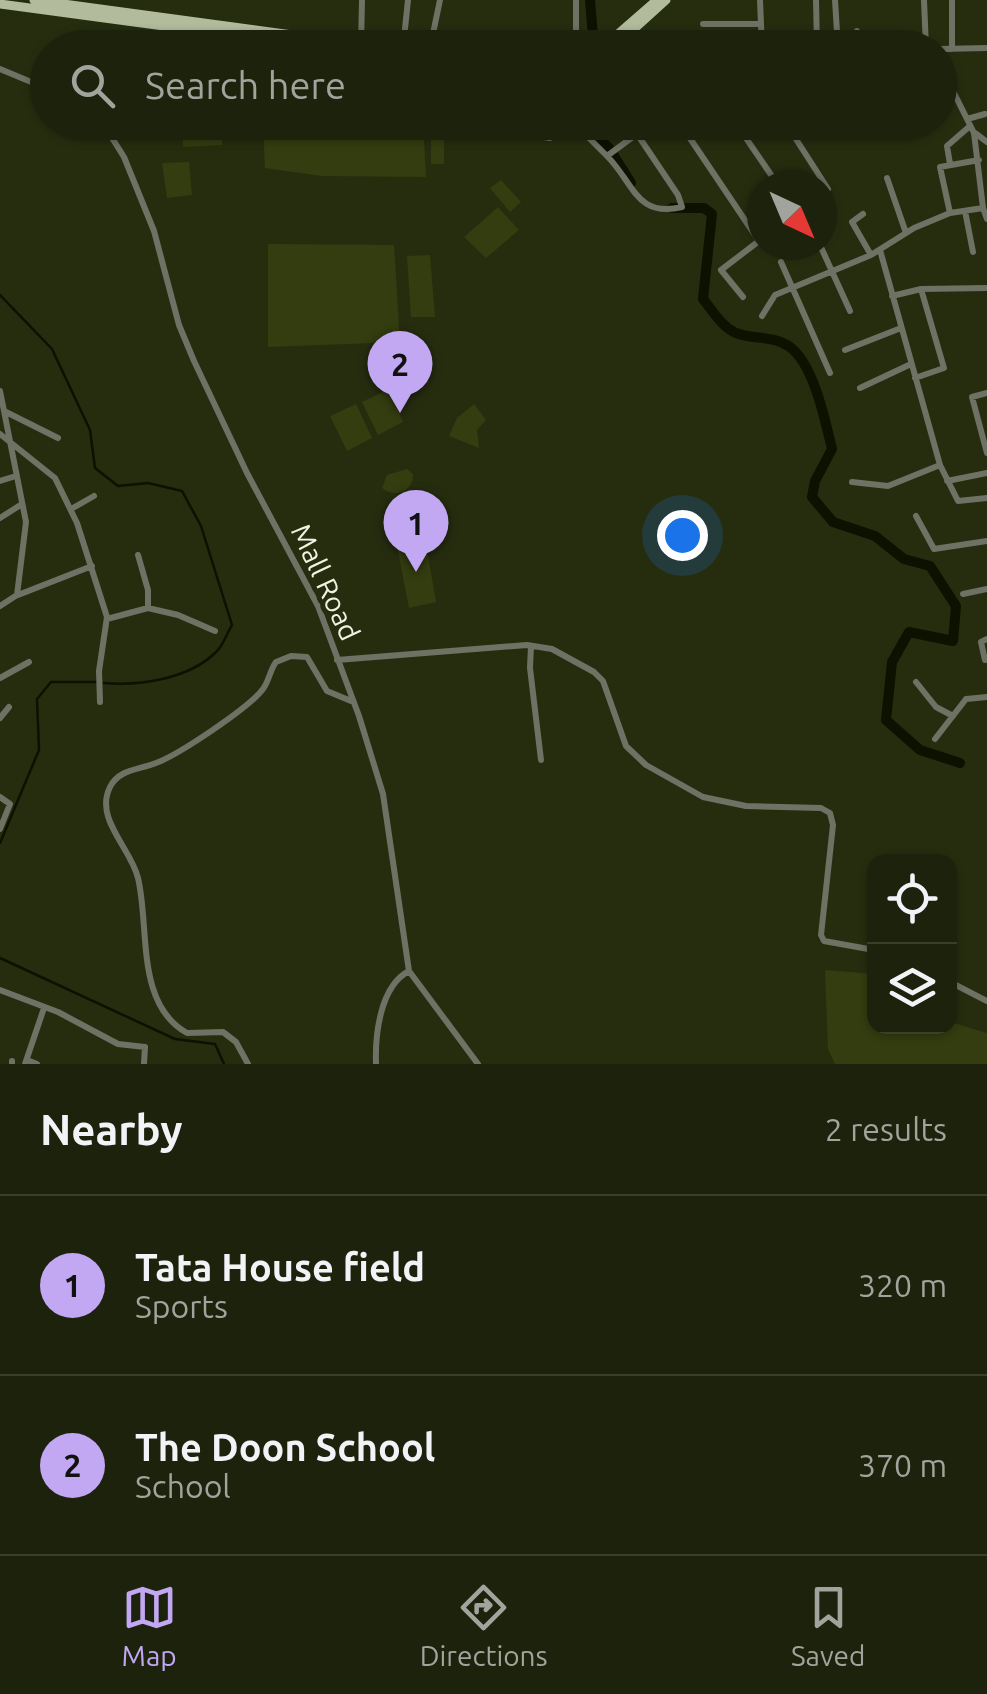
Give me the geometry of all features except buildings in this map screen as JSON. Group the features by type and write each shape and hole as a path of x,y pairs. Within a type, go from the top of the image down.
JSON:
{"main road":[{"path":"41,0 250,30"},
{"path":"623,30 657,0"},
{"path":"630,30 666,0"},
{"path":"0,4 194,30"}],"street":[{"path":"361,30 362,0"},
{"path":"405,30 408,0"},
{"path":"434,30 440,0"},
{"path":"576,0 576,30"},
{"path":"638,0 648,10"},
{"path":"760,0 761,30"},
{"path":"816,0 817,30"},
{"path":"834,0 836,30"},
{"path":"924,0 925,30"},
{"path":"952,0 952,30"},
{"path":"703,24 761,24"},
{"path":"957,48 987,48"},
{"path":"0,69 30,82"},
{"path":"957,100 970,126 979,160 987,219"},
{"path":"957,137 985,114"},
{"path":"970,126 987,142"},
{"name":"Mall Road","path":"113,140 154,231 179,324 194,360 318,606 384,794 408,971 478,1064"},
{"path":"591,140 621,170 642,204 651,208 680,208 678,195 641,140"},
{"path":"607,156 629,140"},
{"path":"691,140 759,241 722,270 743,297"},
{"path":"748,140 768,170"},
{"path":"797,140 816,170"},
{"path":"950,164 947,146 954,140"},
{"path":"950,213 940,167 979,160"},
{"path":"887,178 906,233"},
{"path":"762,316 773,296 872,255 906,233 950,213 983,208"},
{"path":"966,210 973,252"},
{"path":"863,214 852,222 872,255"},
{"path":"880,250 947,481 958,501 987,498"},
{"path":"827,260 850,311"},
{"path":"782,262 830,373"},
{"path":"892,296 921,289 987,288"},
{"path":"915,378 944,368 921,289"},
{"path":"845,350 901,328"},
{"path":"860,388 911,364"},
{"path":"0,391 26,522 17,596"},
{"path":"987,393 972,397 987,453"},
{"path":"4,411 58,438"},
{"path":"0,434 55,478 92,566 107,619 100,702"},
{"path":"0,452 10,453"},
{"path":"852,482 888,486 940,464"},
{"path":"947,481 987,473"},
{"path":"0,482 16,476"},
{"path":"71,510 94,496"},
{"path":"0,518 22,504"},
{"path":"916,516 934,549 987,541"},
{"path":"138,555 148,590 148,608"},
{"path":"2,603 92,566"},
{"path":"962,594 987,590"},
{"path":"107,619 148,608 178,615 215,631"},
{"path":"985,660 981,642 987,639"},
{"path":"337,660 531,646 560,652 594,672 610,694 626,746 646,765 703,797 746,806 821,808 830,813 833,824 822,935 824,941 867,949"},
{"path":"531,646 541,760"},
{"path":"248,1064 230,1036 215,1030 187,1033 159,1007 146,950 138,877 107,818 108,794 121,774 167,758 248,703 260,692 276,662 291,656 307,657 327,692 352,702"},
{"path":"0,678 29,662"},
{"path":"916,682 936,707 953,716"},
{"path":"934,739 968,698 987,698"},
{"path":"0,718 9,707"},
{"path":"0,797 10,804 0,828"},
{"path":"376,1064 378,1028 386,1000 400,975 408,971"},
{"path":"957,986 987,1001"},
{"path":"0,990 74,1019 118,1044 145,1047 144,1064"},
{"path":"37,1064 26,1062 44,1008"}],"green space":[{"path":"183,140 222,140 222,145 183,147"},
{"path":"264,140 424,140 426,177 322,176 265,168"},
{"path":"431,140 444,140 444,164 431,164"},
{"path":"189,162 192,195 167,198 162,163"},
{"path":"501,180 521,202 510,212 490,188"},
{"path":"498,207 519,230 486,258 464,237"},
{"path":"268,244 394,245 400,342 268,347"},
{"path":"430,255 435,317 411,317 407,256"},
{"path":"389,389 403,422 378,435 362,402"},
{"path":"356,404 372,438 347,451 330,416"},
{"path":"474,404 486,420 477,430 479,448 449,436 457,418"},
{"path":"407,469 413,474 407,489 392,493 382,488 387,475"},
{"path":"425,538 436,602 409,608 396,541"},
{"path":"825,970 867,973 867,1034 957,1034 957,1024 987,1033 987,1064 835,1064 828,1049"}],"waterway":[{"path":"590,0 592,30"},
{"path":"601,140 609,148"},
{"path":"614,156 631,183"},
{"path":"672,208 704,208 712,214 703,299 718,318 736,333 784,343 806,366 832,449 815,481 812,497 833,522 875,536 904,559 930,566 956,606 953,641 909,632 892,662 886,720 920,750 960,763"},
{"path":"0,295 52,349 90,430 95,468 118,486 148,483 182,491 201,526 232,625 218,649 192,669 148,682 104,683"},
{"path":"0,843 39,750 37,699 51,682 96,682"},
{"path":"0,958 175,1039 215,1044 224,1064"}],"place":[{"name":"The Doon School","path":"400,413"},
{"name":"Tata House field","path":"416,572"}]}
